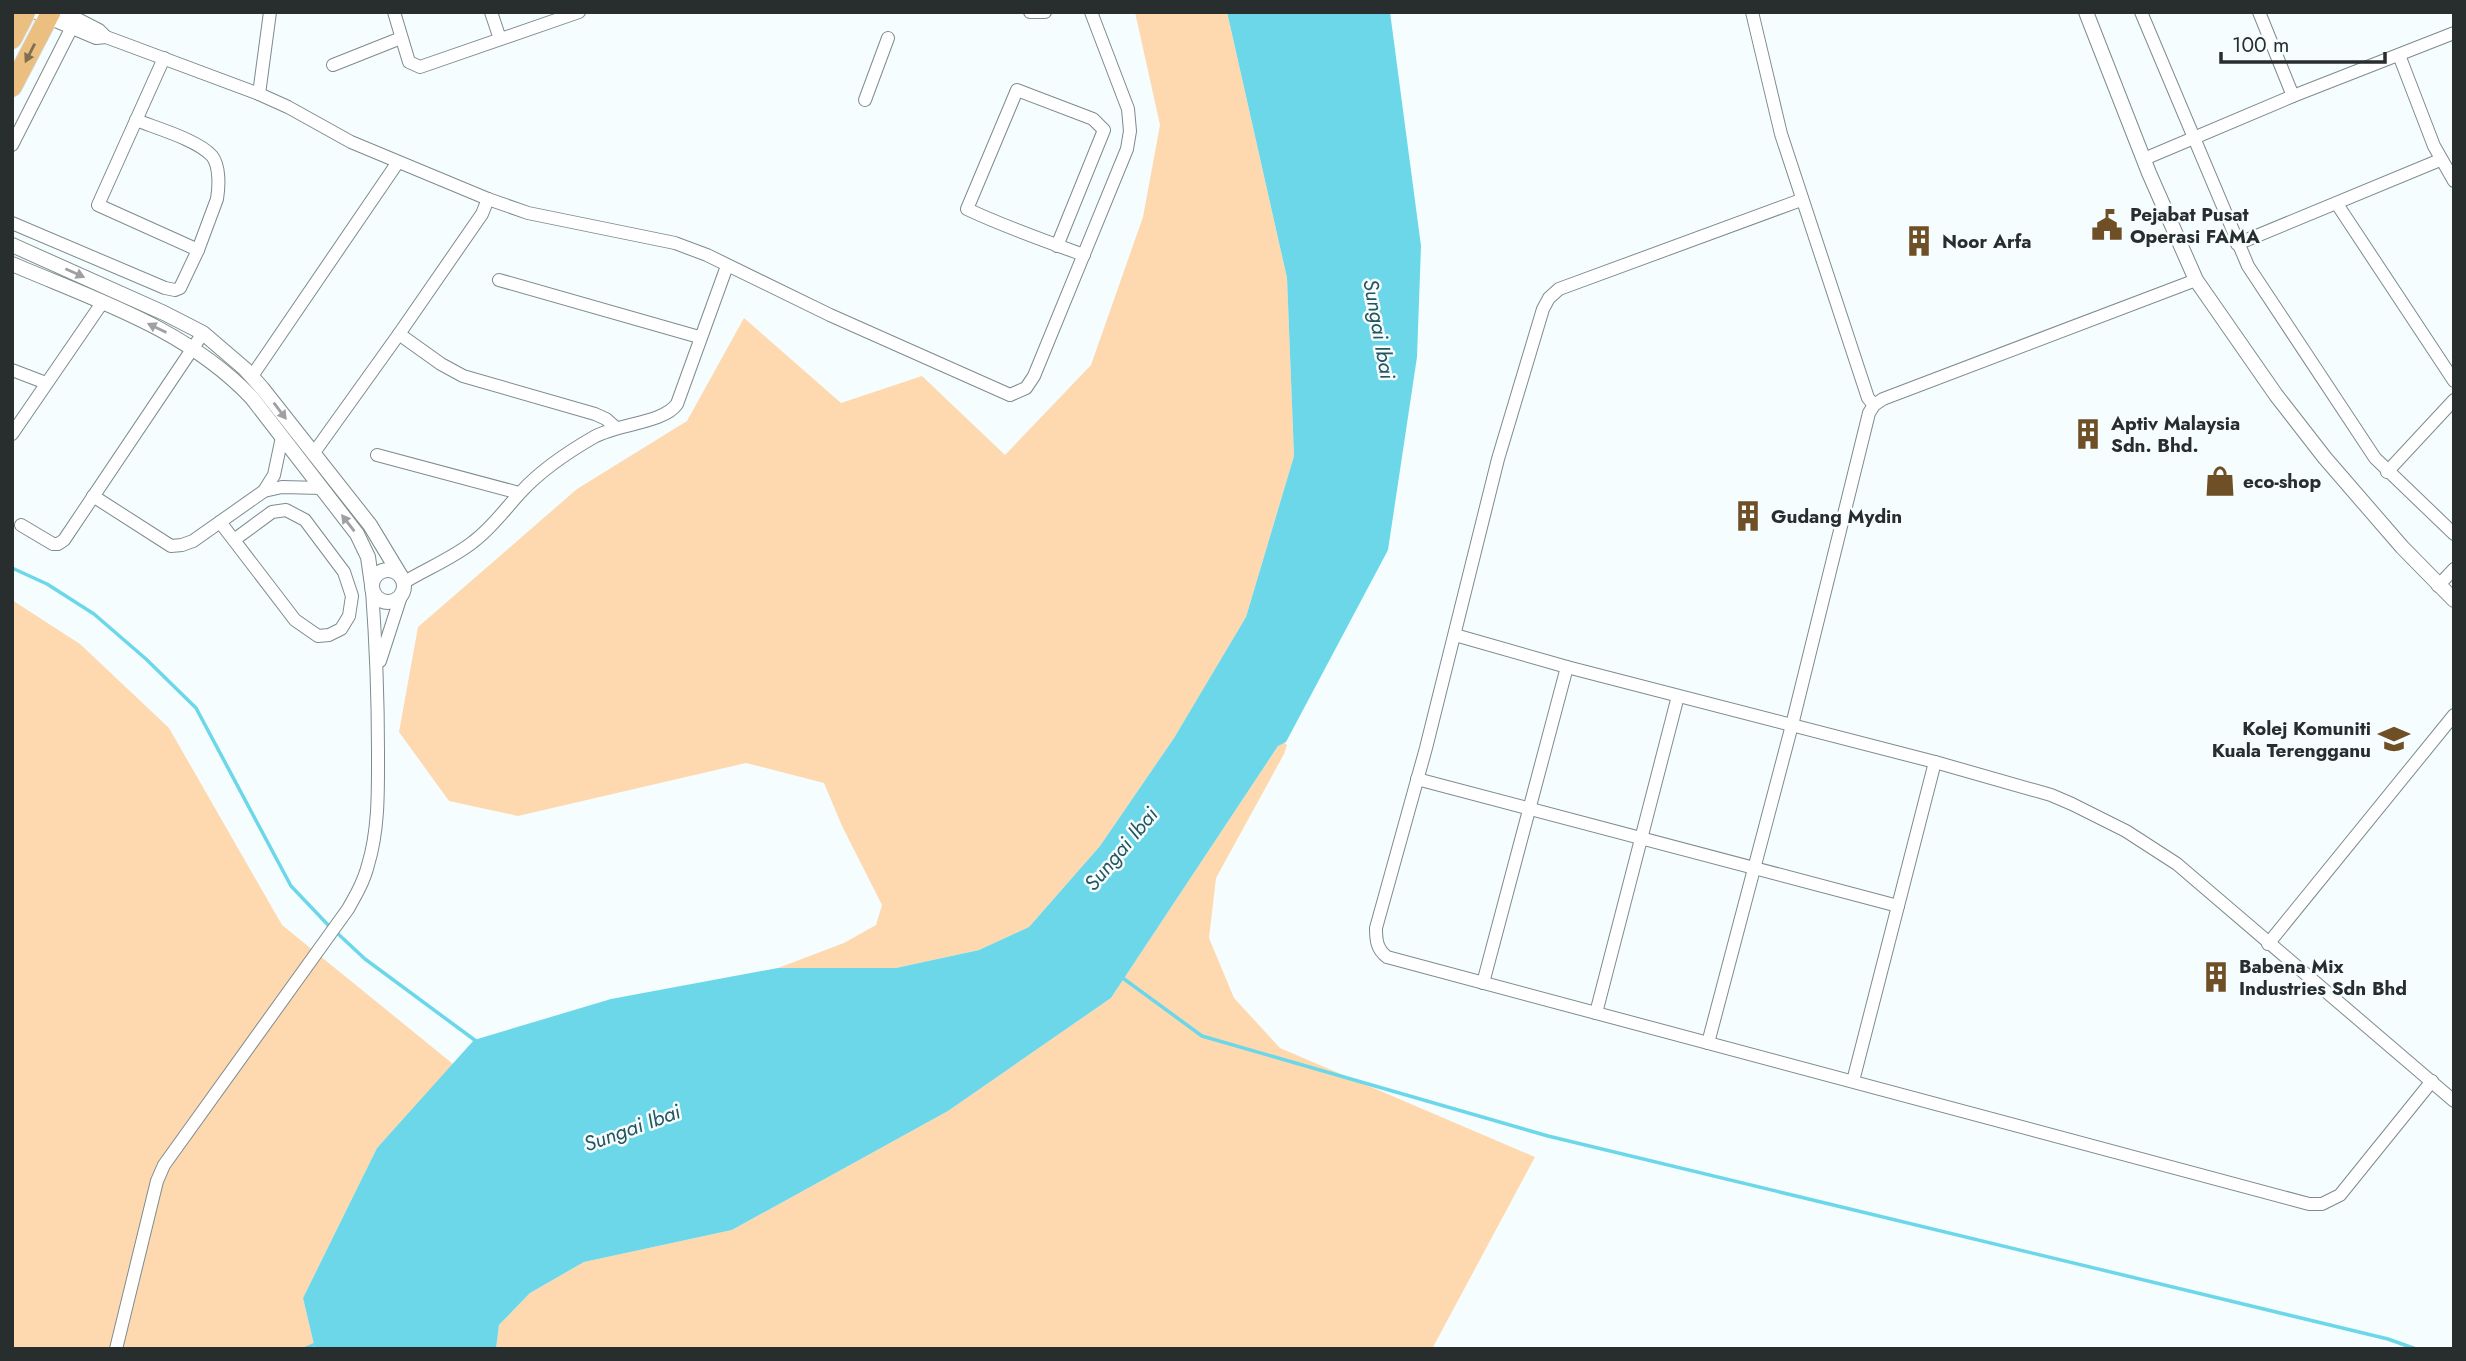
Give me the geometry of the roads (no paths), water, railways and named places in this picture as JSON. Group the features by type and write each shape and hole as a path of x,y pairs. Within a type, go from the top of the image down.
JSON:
{"main road":[{"path":"12,38 26,12"},
{"path":"12,88 49,14"}],"street":[{"path":"259,94 270,12"},
{"path":"394,12 408,62 420,68 579,12"},
{"path":"491,12 500,39"},
{"path":"1030,12 1045,12"},
{"path":"49,14 76,20 96,38 106,37 259,94 351,142 488,199 537,215 675,243 707,255 830,315 1010,395 1026,388 1034,376 1126,149 1130,131 1129,114 1091,12"},
{"path":"1752,12 1777,118 1801,200 1825,261 1868,398 1874,405"},
{"path":"2086,12 2144,159 2196,280 2276,395 2325,458 2438,586 2454,600"},
{"path":"2141,12 2248,266 2375,458 2454,534"},
{"path":"2259,12 2293,96"},
{"path":"12,145 76,20"},
{"path":"2144,159 2293,96 2454,33"},
{"path":"333,65 401,38"},
{"path":"865,100 888,38"},
{"path":"2399,55 2440,160 2454,181"},
{"path":"164,58 98,205 198,250"},
{"path":"1057,246 1104,130 1093,119 1017,90 967,209 1057,246 1084,256"},
{"path":"12,223 174,290 183,284 217,199 216,164 204,149 136,120"},
{"path":"2237,244 2440,160"},
{"path":"252,376 398,162"},
{"path":"313,454 400,334 482,214 488,199"},
{"path":"1801,200 1559,289 1549,298 1543,309 1498,459 1455,635 1376,928 1376,941 1380,951 1387,957 2309,1204 2322,1204 2340,1195 2432,1081"},
{"path":"2337,204 2454,381"},
{"path":"12,245 203,333 252,376 370,525 402,585 399,597 389,602 379,599 372,587 376,575 384,570 394,571 402,585"},
{"path":"12,264 157,327 193,348 234,379 363,545 371,570 378,668 378,793 375,832 368,865 348,909 164,1165 157,1181 116,1349"},
{"path":"378,668 402,585 471,544 492,526 535,477 595,436 615,427 671,412 677,404 699,337 727,266"},
{"path":"499,280 699,337"},
{"path":"1708,1043 1792,725 1869,413 1874,405 1883,399 2196,280"},
{"path":"12,434 103,303"},
{"path":"21,525 53,544 64,540 203,333"},
{"path":"400,334 463,376 595,414 615,427"},
{"path":"12,370 46,383"},
{"path":"2387,472 2454,400"},
{"path":"264,491 274,475 282,438"},
{"path":"377,456 519,493"},
{"path":"93,496 172,546 193,541 264,491 282,487 321,488"},
{"path":"220,522 295,620 318,636 329,635 341,629 349,617 352,596 344,572 305,520 286,510 272,512 234,540"},
{"path":"2438,586 2454,569"},
{"path":"1455,635 1567,667 1935,762 2051,795 2072,804 2157,849 2454,1101"},
{"path":"1483,983 1567,667"},
{"path":"1596,1013 1678,696"},
{"path":"2268,944 2454,715"},
{"path":"1853,1081 1935,762"},
{"path":"1417,779 1898,906"}],"water":[{"name":"Sungai Ibai","path":"1227,12 1390,12 1421,246 1417,357 1388,550 1286,742 1278,746 1111,998 948,1111 732,1230 584,1262 530,1293 499,1325 496,1349 315,1349 303,1298 377,1148 474,1040 611,999 778,968 896,968 979,950 1029,927 1100,846 1174,738 1246,617 1294,456 1287,278"}],"waterway":[{"path":"12,568 47,584 94,614 146,659 196,708 291,886 330,927"},
{"path":"336,932 365,959 476,1041"},
{"path":"1120,976 1202,1036 1548,1136 2388,1339 2416,1349"},
{"path":"304,1349 318,1343"}],"place":[{"name":"Pejabat Pusat Operasi FAMA","path":"2107,225"},
{"name":"Noor Arfa","path":"1919,241"},
{"name":"Aptiv Malaysia Sdn. Bhd.","path":"2088,434"},
{"name":"eco-shop","path":"2220,481"},
{"name":"Gudang Mydin","path":"1748,516"},
{"name":"Kolej Komuniti Kuala Terengganu","path":"2394,739"},
{"name":"Babena Mix Industries Sdn Bhd","path":"2216,977"}]}
